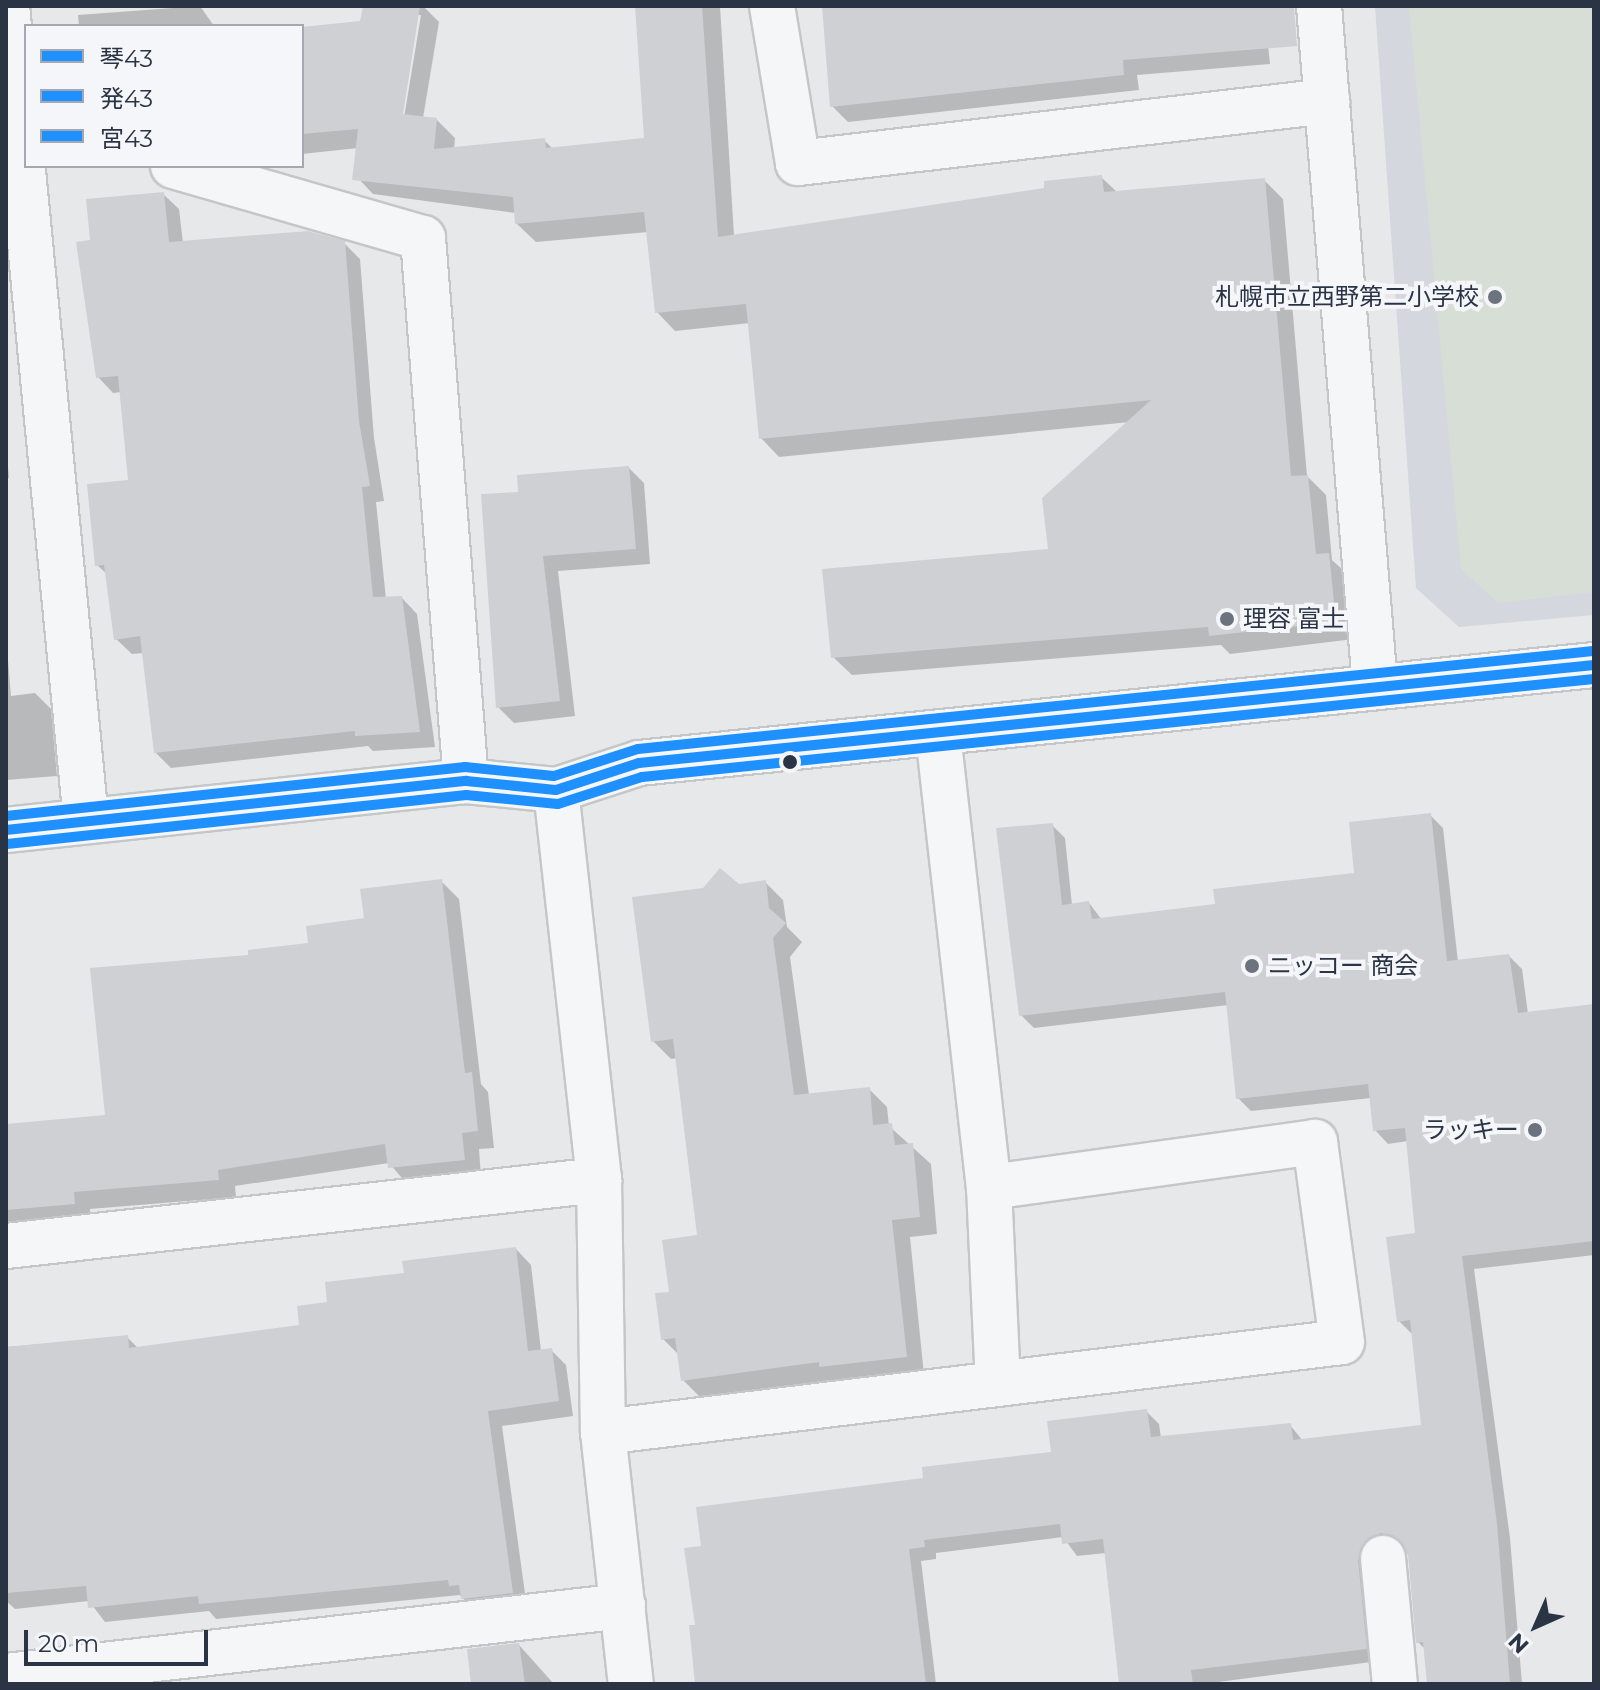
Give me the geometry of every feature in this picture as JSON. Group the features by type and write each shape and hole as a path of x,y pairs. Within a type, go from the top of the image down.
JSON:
{"street":[{"path":"7,6 23,133"},
{"path":"772,6 798,163 1327,101"},
{"path":"1319,6 1375,686"},
{"path":"26,168 86,821"},
{"path":"180,168 423,238 466,781"},
{"path":"6,830 466,781 556,790 639,763 1594,665"},
{"path":"938,734 989,1187 998,1384"},
{"path":"556,790 599,1180 603,1432 631,1684"},
{"path":"603,1432 1342,1342 1315,1142 989,1187"},
{"path":"6,1246 599,1180"},
{"path":"1383,1558 1395,1684"},
{"path":"6,1676 623,1606"}],"shaded area":[{"name":"札幌市立西野第二小学校","path":"1375,6 1594,6 1594,615 1459,627 1416,588"},
{"name":"札幌市立西野第二小学校","path":"1409,6 1594,6 1594,592 1498,603 1461,569"}],"building":[{"path":"363,6 420,6 403,114 437,118 434,149 545,138 546,148 644,138 635,6 702,6 718,237 1044,188 1044,181 1102,175 1104,192 1265,178 1291,476 1308,475 1316,554 1329,553 1336,622 1209,636 1208,627 831,658 822,569 1048,549 1042,498 1151,400 759,439 746,304 655,313 644,212 515,224 513,197 352,180 358,129 304,134 304,27 360,21"},
{"path":"822,6 1294,6 1297,46 1123,60 1124,75 830,107"},
{"path":"164,192 169,242 308,231 345,241 359,421 370,486 362,487 373,597 402,596 420,732 355,736 355,731 154,753 140,636 114,640 104,565 95,566 87,484 128,480 118,376 96,378 76,242 90,240 86,199"},
{"path":"629,466 636,549 543,556 560,701 496,708 481,494 518,492 517,475"},
{"path":"1431,813 1447,961 1509,954 1518,1013 1594,1004 1594,1241 1462,1256 1497,1524 1510,1684 1427,1684 1423,1642 1416,1643 1408,1555 1394,1536 1381,1533 1368,1538 1358,1560 1367,1649 1191,1670 1193,1684 1119,1684 1103,1539 1062,1544 1060,1524 924,1540 925,1547 909,1549 926,1684 695,1684 689,1625 695,1625 684,1548 701,1546 696,1507 923,1478 922,1467 1051,1452 1047,1421 1147,1409 1151,1437 1291,1423 1293,1440 1421,1425 1410,1320 1397,1322 1386,1237 1415,1233 1405,1128 1373,1131 1368,1084 1236,1099 1225,992 1019,1016 996,828 1053,823 1062,905 1089,901 1092,919 1215,904 1213,889 1354,873 1349,822"},
{"path":"720,868 739,884 766,880 769,908 786,923 773,938 794,1095 870,1087 873,1125 892,1123 895,1145 913,1143 920,1217 892,1220 907,1357 819,1367 819,1362 681,1381 675,1338 661,1340 655,1293 669,1292 662,1240 697,1235 673,1039 651,1042 632,897 703,888"},
{"path":"442,879 465,1073 472,1072 478,1131 462,1133 465,1160 388,1168 385,1144 218,1170 219,1180 74,1192 75,1204 6,1210 6,1124 105,1115 90,968 248,955 248,950 308,943 306,926 364,918 360,889"},
{"path":"516,1247 528,1351 552,1348 559,1401 488,1411 513,1593 461,1599 459,1585 449,1586 448,1580 199,1604 198,1596 88,1608 86,1586 6,1593 6,1347 128,1335 129,1348 299,1325 297,1306 327,1302 325,1282 404,1273 402,1261"},
{"path":"519,1643 525,1684 471,1684 467,1649"}],"transit line":[{"name":"宮43","path":"6,816 465,767 554,776 638,749 1593,651"},
{"name":"琴43","path":"6,830 466,781 556,790 639,763 1594,665"},
{"name":"発43","path":"7,844 466,795 558,804 642,777 1594,679"}],"place":[{"name":"札幌市立西野第二小学校","path":"1495,297"},
{"name":"理容 富士","path":"1227,619"},
{"name":"ニッコー 商会","path":"1252,966"},
{"name":"ラッキー","path":"1535,1130"}]}
